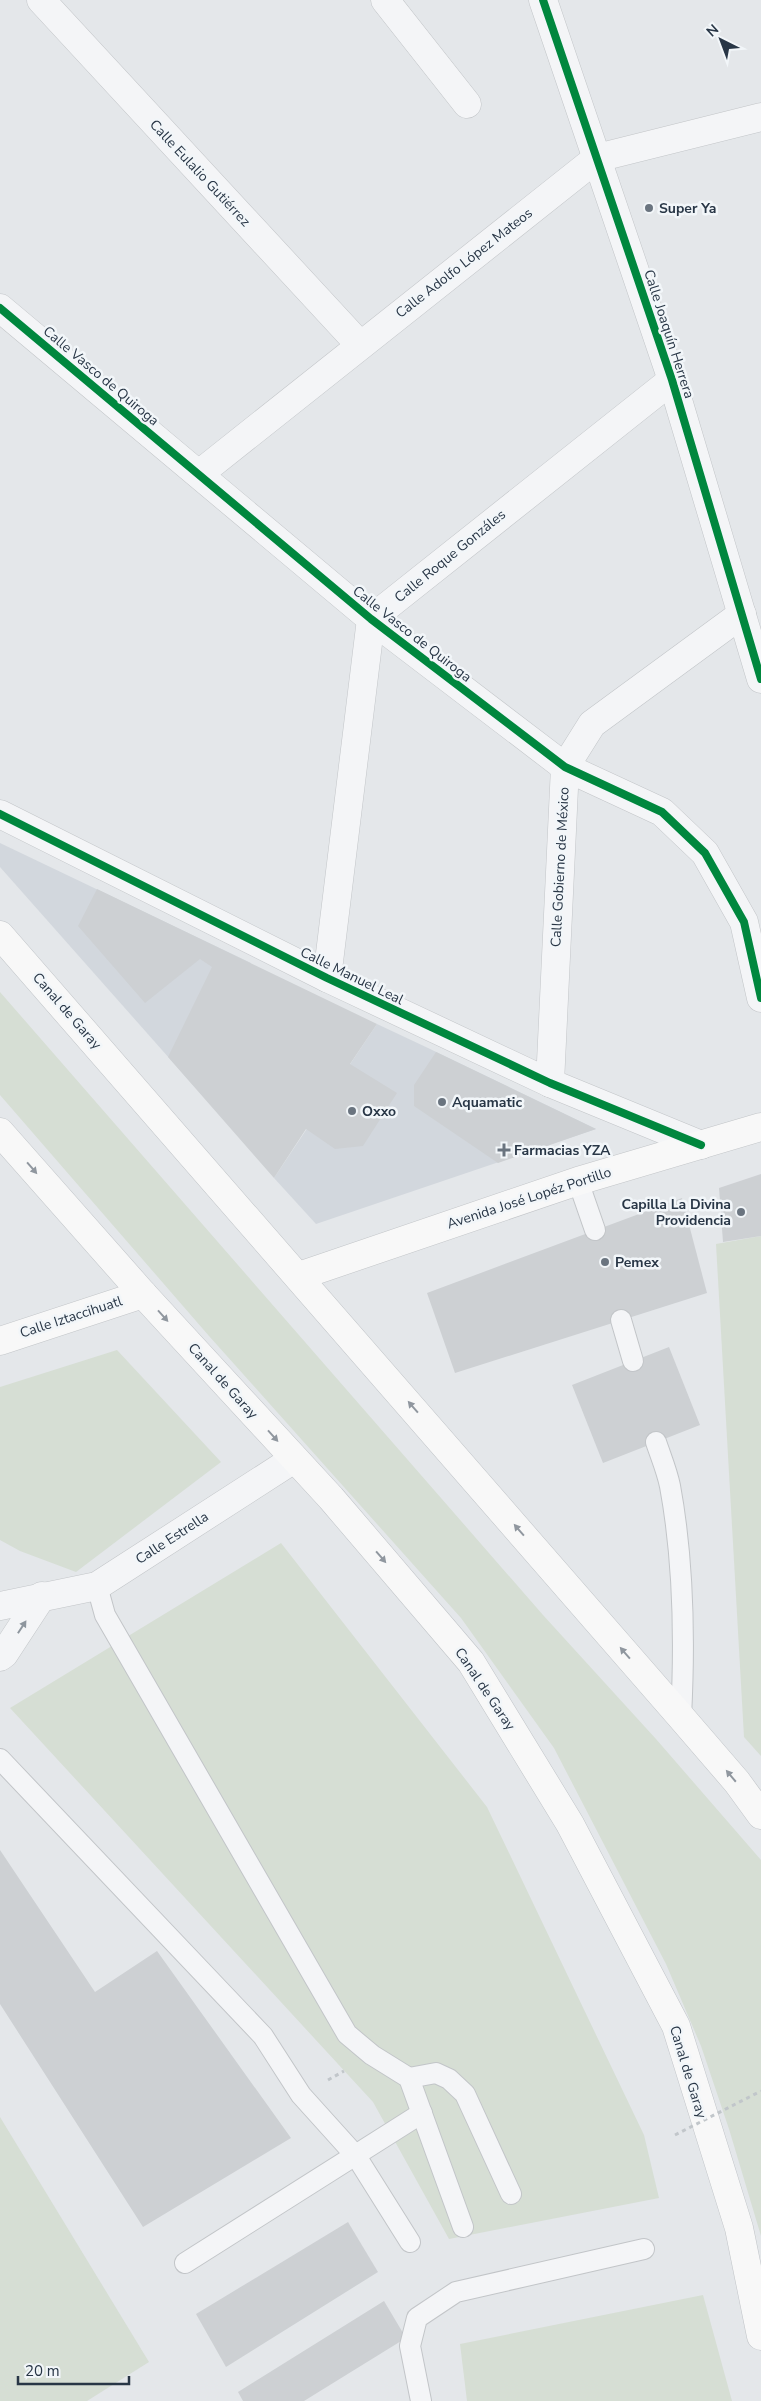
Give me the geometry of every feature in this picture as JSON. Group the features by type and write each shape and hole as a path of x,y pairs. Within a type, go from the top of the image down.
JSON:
{"main road":[{"name":"Canal de Garay","path":"0,935 299,1276 681,1717 737,1782 761,1815"},
{"name":"Avenida José Lopéz Portillo","path":"299,1276 578,1181 761,1127"},
{"name":"Canal de Garay","path":"0,1132 143,1294 331,1498 471,1662 570,1824 676,2026 739,2228 761,2336"},
{"name":"Calle Iztaccihuatl","path":"0,1341 143,1294"}],"street":[{"name":"Calle Eulalio Gutiérrez","path":"41,0 360,345"},
{"path":"385,0 467,104"},
{"name":"Calle Joaquín Herrera","path":"543,0 672,380 761,679"},
{"name":"Calle Adolfo López Mateos","path":"199,474 596,158 761,117"},
{"name":"Calle Vasco de Quiroga","path":"0,308 371,620 565,767 662,812 705,853 744,922 761,998"},
{"name":"Calle Roque Gonzáles","path":"371,620 672,380"},
{"name":"Calle Gobierno de México","path":"550,1083 565,767 592,724 742,614"},
{"path":"327,978 371,620"},
{"path":"0,801 11,819"},
{"name":"Calle Manuel Leal","path":"11,819 327,978 550,1083 701,1145"},
{"name":"Calle Estrella","path":"0,1606 97,1586 294,1459"},
{"path":"0,1657 4,1654 42,1596"}],"lane":[{"path":"578,1181 594,1230"},
{"path":"621,1320 634,1361"},
{"path":"656,1442 670,1484 678,1542 683,1600 684,1659 681,1717"},
{"path":"97,1586 105,1615 347,2034 372,2055 409,2078 463,2227"},
{"path":"0,1759 262,2036 301,2095 356,2156 410,2242"},
{"path":"409,2078 436,2073 449,2079 464,2094 511,2194"},
{"path":"185,2263 422,2113"},
{"path":"421,2401 410,2346 418,2318 425,2313 456,2292 644,2249"}],"path":[{"path":"301,2095 372,2055"},
{"path":"675,2135 761,2091"}],"shaded area":[{"path":"0,843 251,963 193,1085 0,867"},
{"path":"0,992 543,1615 656,1739 761,1860 761,2236 729,2129 701,2046 666,1964 554,1748 461,1618 209,1336 0,1095"},
{"path":"377,1024 596,1129 316,1224 274,1178"},
{"path":"761,1236 761,1756 744,1737 716,1244"},
{"path":"117,1350 221,1462 76,1572 20,1551 0,1540 0,1387"},
{"path":"281,1543 487,1807 644,2135 659,2198 449,2239 373,2102 10,1708"},
{"path":"0,2117 149,2362 87,2401 0,2401"},
{"path":"703,2295 732,2401 467,2401 460,2344"}],"building":[{"path":"97,889 377,1024 350,1064 397,1093 363,1146 335,1149 306,1129 274,1178 168,1057 212,967 200,959 145,1003 78,926"},
{"path":"436,1052 596,1129 498,1163 414,1106 414,1085"},
{"name":"Capilla La Divina Providencia","path":"761,1174 761,1236 723,1242 719,1188"},
{"name":"Pemex","path":"682,1198 707,1293 455,1373 427,1293"},
{"path":"669,1347 700,1425 603,1463 572,1385"},
{"path":"0,1850 95,1992 157,1951 291,2138 143,2227 0,2004"},
{"path":"348,2222 378,2272 226,2367 196,2314"},
{"path":"384,2301 406,2338 304,2401 243,2401 238,2392"}],"cycle path":[{"path":"543,0 672,380 761,679"},
{"path":"0,308 371,619 565,767 662,812 705,853 744,922 761,998"},
{"path":"0,814 327,978 550,1083 701,1145"}],"place":[{"name":"Super Ya","path":"649,208"},
{"name":"Aquamatic","path":"442,1102"},
{"name":"Oxxo","path":"352,1111"},
{"name":"Farmacias YZA","path":"504,1150"},
{"name":"Capilla La Divina Providencia","path":"741,1212"},
{"name":"Pemex","path":"605,1262"}]}
